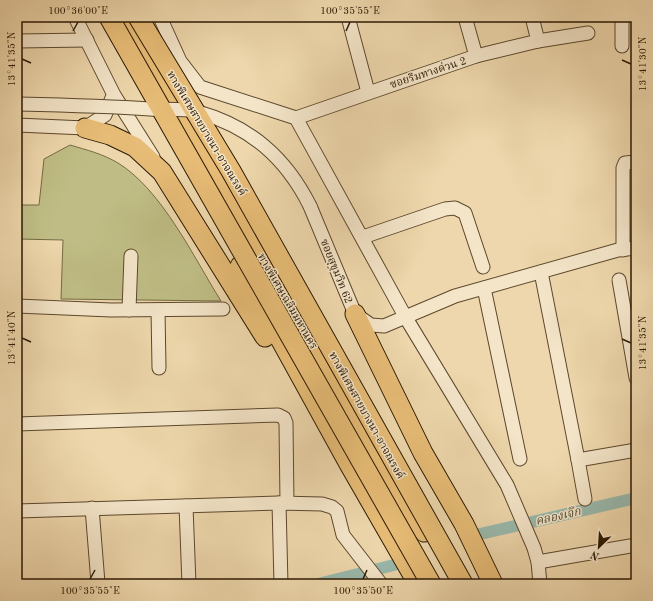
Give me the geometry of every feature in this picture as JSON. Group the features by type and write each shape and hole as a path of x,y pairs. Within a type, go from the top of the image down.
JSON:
{"highway":[{"path":"99,17 218,226 349,464 418,584"},
{"path":"109,17 431,584"},
{"name":"ทางพิเศษเฉลิมมหานคร","path":"123,17 454,584"},
{"name":"ทางพิเศษสายบางนา-อาจณรงค์","path":"138,17 231,171 463,584"},
{"path":"85,128 110,135 135,147 162,172 309,407 349,464"},
{"path":"355,314 423,453 464,524 493,584"}],"street":[{"path":"75,17 114,95 162,172"},
{"path":"160,17 180,61 200,87 296,118 363,237 406,318 507,485 530,537 538,562 540,584"},
{"path":"348,17 368,92"},
{"path":"465,17 476,56"},
{"path":"532,17 538,41"},
{"path":"622,17 622,46"},
{"name":"ซอยริมทางด่วน 2","path":"296,118 476,56 538,41 588,33"},
{"path":"17,41 87,40"},
{"path":"17,125 85,128 105,115 114,95"},
{"name":"ซอยสุขุมวิท 62","path":"17,104 108,106 197,112 242,130 278,157 300,186 310,206 355,314 371,325 384,326 456,296 623,250 636,248"},
{"path":"623,250 623,168 625,163 636,162"},
{"path":"363,237 445,209 456,208 465,213 483,267"},
{"path":"129,310 131,256"},
{"path":"541,272 585,499"},
{"path":"619,280 636,378"},
{"path":"484,288 520,459"},
{"path":"17,306 129,310 223,309"},
{"path":"158,310 159,368"},
{"path":"17,424 278,415 284,418 286,423 281,580"},
{"path":"578,460 636,450"},
{"path":"17,511 283,503 322,504 332,506 336,511 343,535 381,584"},
{"path":"186,506 189,580"},
{"path":"92,508 98,584"},
{"path":"538,562 636,545"}],"shaded area":[{"path":"70,145 101,155 118,163 134,175 149,190 176,226 221,301 61,299 63,240 17,239 17,205 39,205 44,159"}],"waterway":[{"name":"คลองเจ๊ก","path":"480,534 636,498"},
{"name":"คลองเจ๊ก","path":"318,584 394,565"}]}
